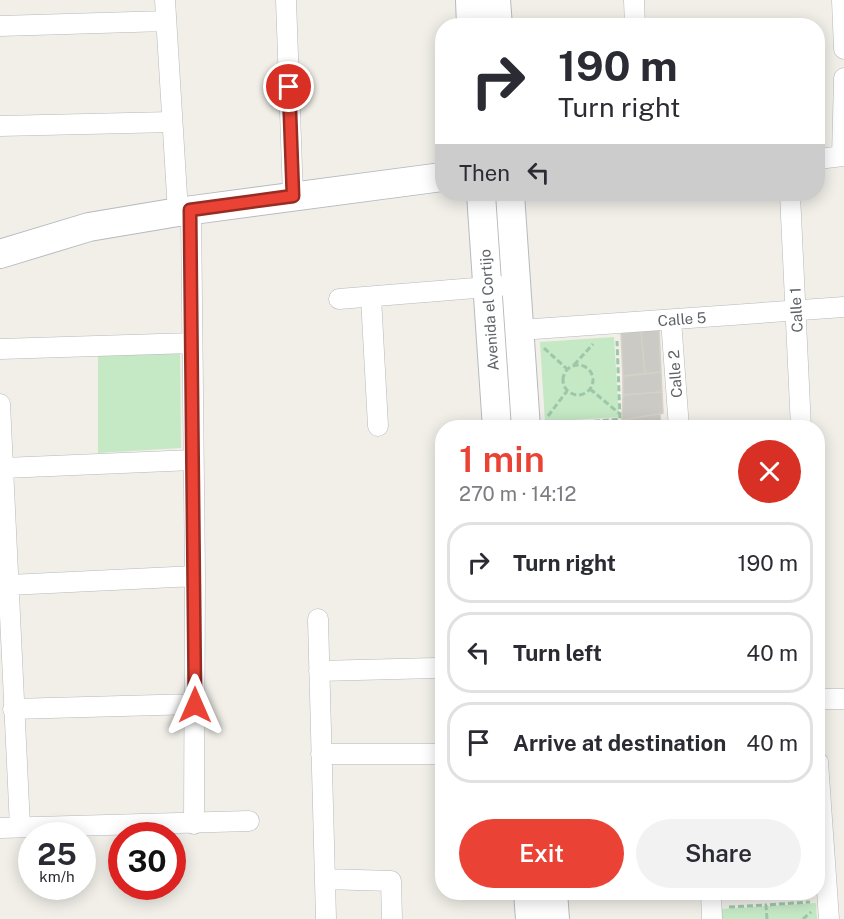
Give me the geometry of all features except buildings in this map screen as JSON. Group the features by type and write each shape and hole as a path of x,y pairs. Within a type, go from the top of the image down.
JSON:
{"street":[{"path":"165,0 172,122 184,211 192,343 195,576 194,824"},
{"path":"286,0 293,196"},
{"path":"470,0 471,18"},
{"path":"496,0 497,18"},
{"path":"634,0 635,18"},
{"path":"830,0 830,26"},
{"path":"842,0 844,50"},
{"path":"0,26 166,21"},
{"path":"825,158 843,156 844,78"},
{"path":"0,126 172,122"},
{"path":"0,254 89,227 184,211 435,178"},
{"name":"Avenida el Cortijo","path":"483,201 502,286 520,330 526,420"},
{"name":"Avenida el Cortijo","path":"497,420 502,286 509,201"},
{"name":"Calle 1","path":"790,201 801,420"},
{"path":"339,299 502,286"},
{"path":"371,297 378,426"},
{"name":"Calle 5","path":"520,330 844,307"},
{"name":"Calle 2","path":"671,320 678,420"},
{"path":"0,349 192,343"},
{"path":"0,404 20,822"},
{"path":"4,468 193,460"},
{"path":"9,585 195,576"},
{"path":"318,619 326,919"},
{"path":"319,671 435,668"},
{"path":"825,699 844,699"},
{"path":"13,709 195,705"},
{"path":"321,754 435,754"},
{"path":"96,826 194,824 249,820"},
{"path":"0,828 18,827"},
{"path":"825,866 828,910"},
{"path":"325,879 391,881 392,919"},
{"path":"529,900 530,919"},
{"path":"554,900 555,919"}],"path":[{"path":"574,365 586,367 591,372 593,384 590,390 578,395 567,391 563,385 564,374 598,338 607,323"},
{"path":"607,323 620,414 620,419 608,420"},
{"path":"590,390 620,414"},
{"path":"766,905 767,919"},
{"path":"711,907 766,905 828,910"}],"green space":[{"path":"614,337 619,417 545,420 540,342"},
{"path":"180,351 181,448 98,453 98,356"},
{"path":"816,903 817,919 722,919 721,909"}],"route":[{"path":"195,705 190,210 293,196 289,87"}]}
